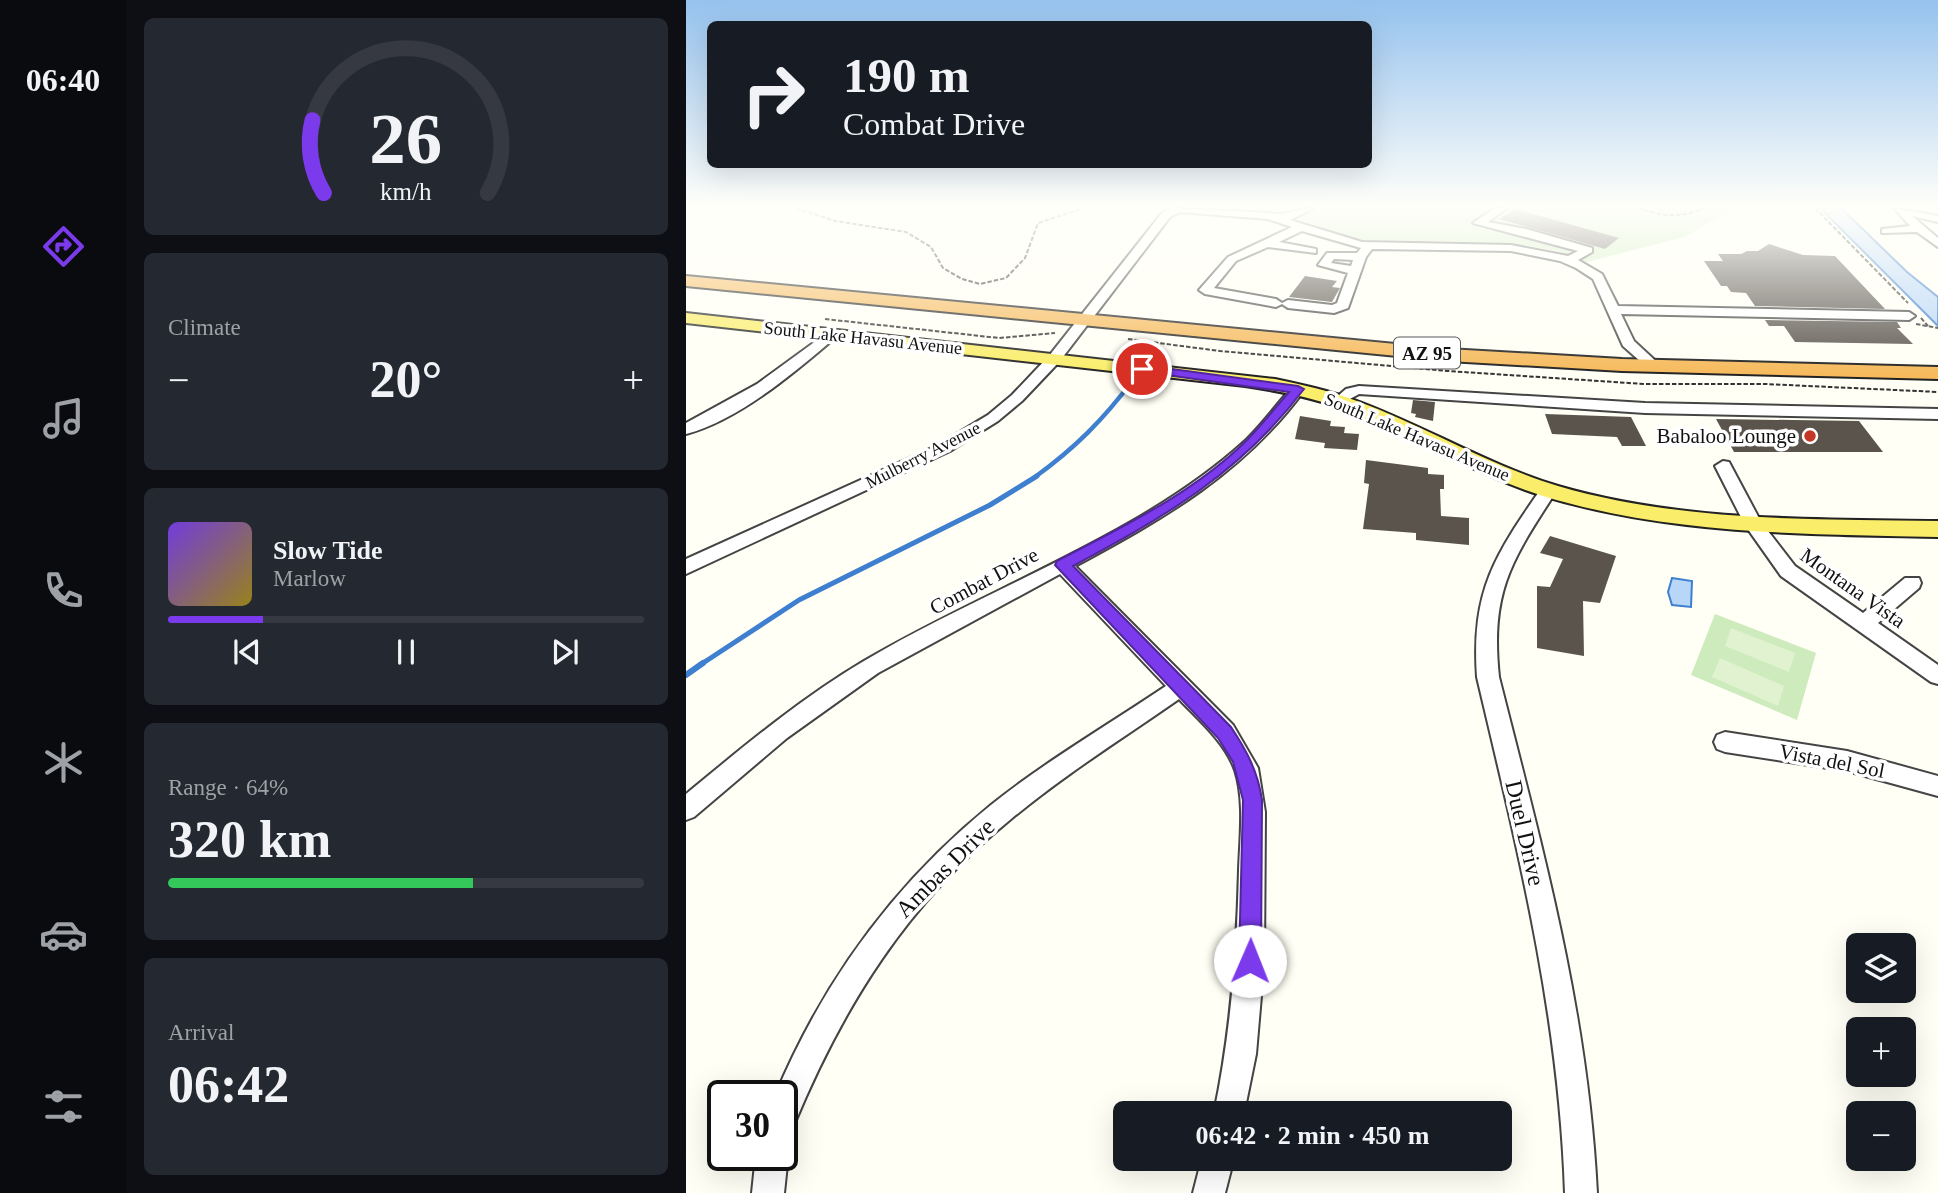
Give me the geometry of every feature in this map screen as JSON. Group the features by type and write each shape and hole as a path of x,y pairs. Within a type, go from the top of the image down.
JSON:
{"highway":[{"name":"AZ 95","path":"686,281 1298,342 1622,365 1938,373"}],"main road":[{"name":"South Lake Havasu Avenue","path":"686,318 1245,380 1298,389 1339,401 1489,467 1549,490 1651,515 1754,525 1938,529"}],"street":[{"name":"Mulberry Avenue","path":"686,567 962,439 1006,408 1054,359 1128,264"},
{"path":"1228,264 1205,290 1334,309 1343,305 1358,264"},
{"path":"1325,264 1356,271"},
{"path":"1576,264 1598,277 1628,343 1654,366"},
{"path":"1614,310 1915,317"},
{"path":"686,429 764,389 831,334"},
{"path":"1622,365 1628,343"},
{"name":"Combat Drive","path":"686,809 760,746 825,697 872,667 1137,525 1201,485 1251,444 1298,389"},
{"path":"1339,401 1351,392 1359,390 1645,408 1938,414"},
{"name":"Montana Vista","path":"1723,466 1754,525 1788,571 1938,676"},
{"name":"Duel Drive","path":"1549,490 1499,565 1488,598 1484,645 1488,677 1553,951 1570,1052 1581,1193"},
{"path":"1062,565 1231,740 1246,768 1251,789 1248,1005 1231,1101"},
{"path":"1864,624 1912,583"},
{"name":"Ambas Drive","path":"798,1081 813,1048 872,946 936,872 1001,812 1181,687"},
{"name":"Vista del Sol","path":"1725,742 1847,761 1938,786"},
{"path":"768,1193 770,1171"},
{"path":"1209,1193 1215,1171"}],"path":[{"path":"941,264 962,279 980,284 1006,278 1019,264"},
{"path":"1866,264 1915,317 1928,326 1938,328"},
{"path":"1915,317 1928,326"}],"green space":[{"path":"1715,614 1816,653 1797,720 1691,675"},
{"path":"1731,628 1795,653 1789,672 1725,646"},
{"path":"1720,658 1784,686 1778,706 1712,677"}],"water":[{"path":"1876,264 1898,264 1938,297 1938,326"},
{"path":"1672,578 1692,581 1691,607 1672,605 1668,592"}],"building":[{"path":"1706,264 1842,264 1885,309 1755,306 1746,293 1731,292 1727,286 1721,286"},
{"path":"1305,276 1337,281 1332,287 1340,288 1332,302 1289,297"},
{"path":"1765,320 1897,322 1901,328 1897,328 1913,344 1795,342 1784,326 1769,326"},
{"path":"1413,400 1435,402 1433,421 1415,417 1416,414 1411,413"},
{"path":"1545,414 1631,417 1646,446 1622,446 1617,437 1552,434"},
{"path":"1300,416 1331,421 1330,426 1345,427 1344,433 1359,434 1357,450 1324,448 1325,443 1295,439"},
{"path":"1716,419 1859,421 1883,452 1734,452"},
{"path":"1366,460 1428,468 1428,474 1444,475 1444,489 1440,489 1441,516 1469,518 1469,545 1416,540 1416,533 1363,529 1369,484 1364,483"},
{"path":"1550,536 1616,556 1600,603 1583,601 1584,656 1537,648 1537,586 1550,587 1563,559 1540,553"}],"waterway":[{"path":"1146,357 1153,346"},
{"path":"1035,477 1088,433 1133,380"},
{"path":"702,663 799,600 990,505 1037,476"},
{"path":"686,675 702,663"}],"place":[{"name":"Babaloo Lounge","path":"1810,436"}],"route":[{"path":"1142,369 1245,380 1298,389 1251,444 1201,485 1137,525 1062,565 1225,732 1242,758 1249,779 1253,812 1250,961"}]}
